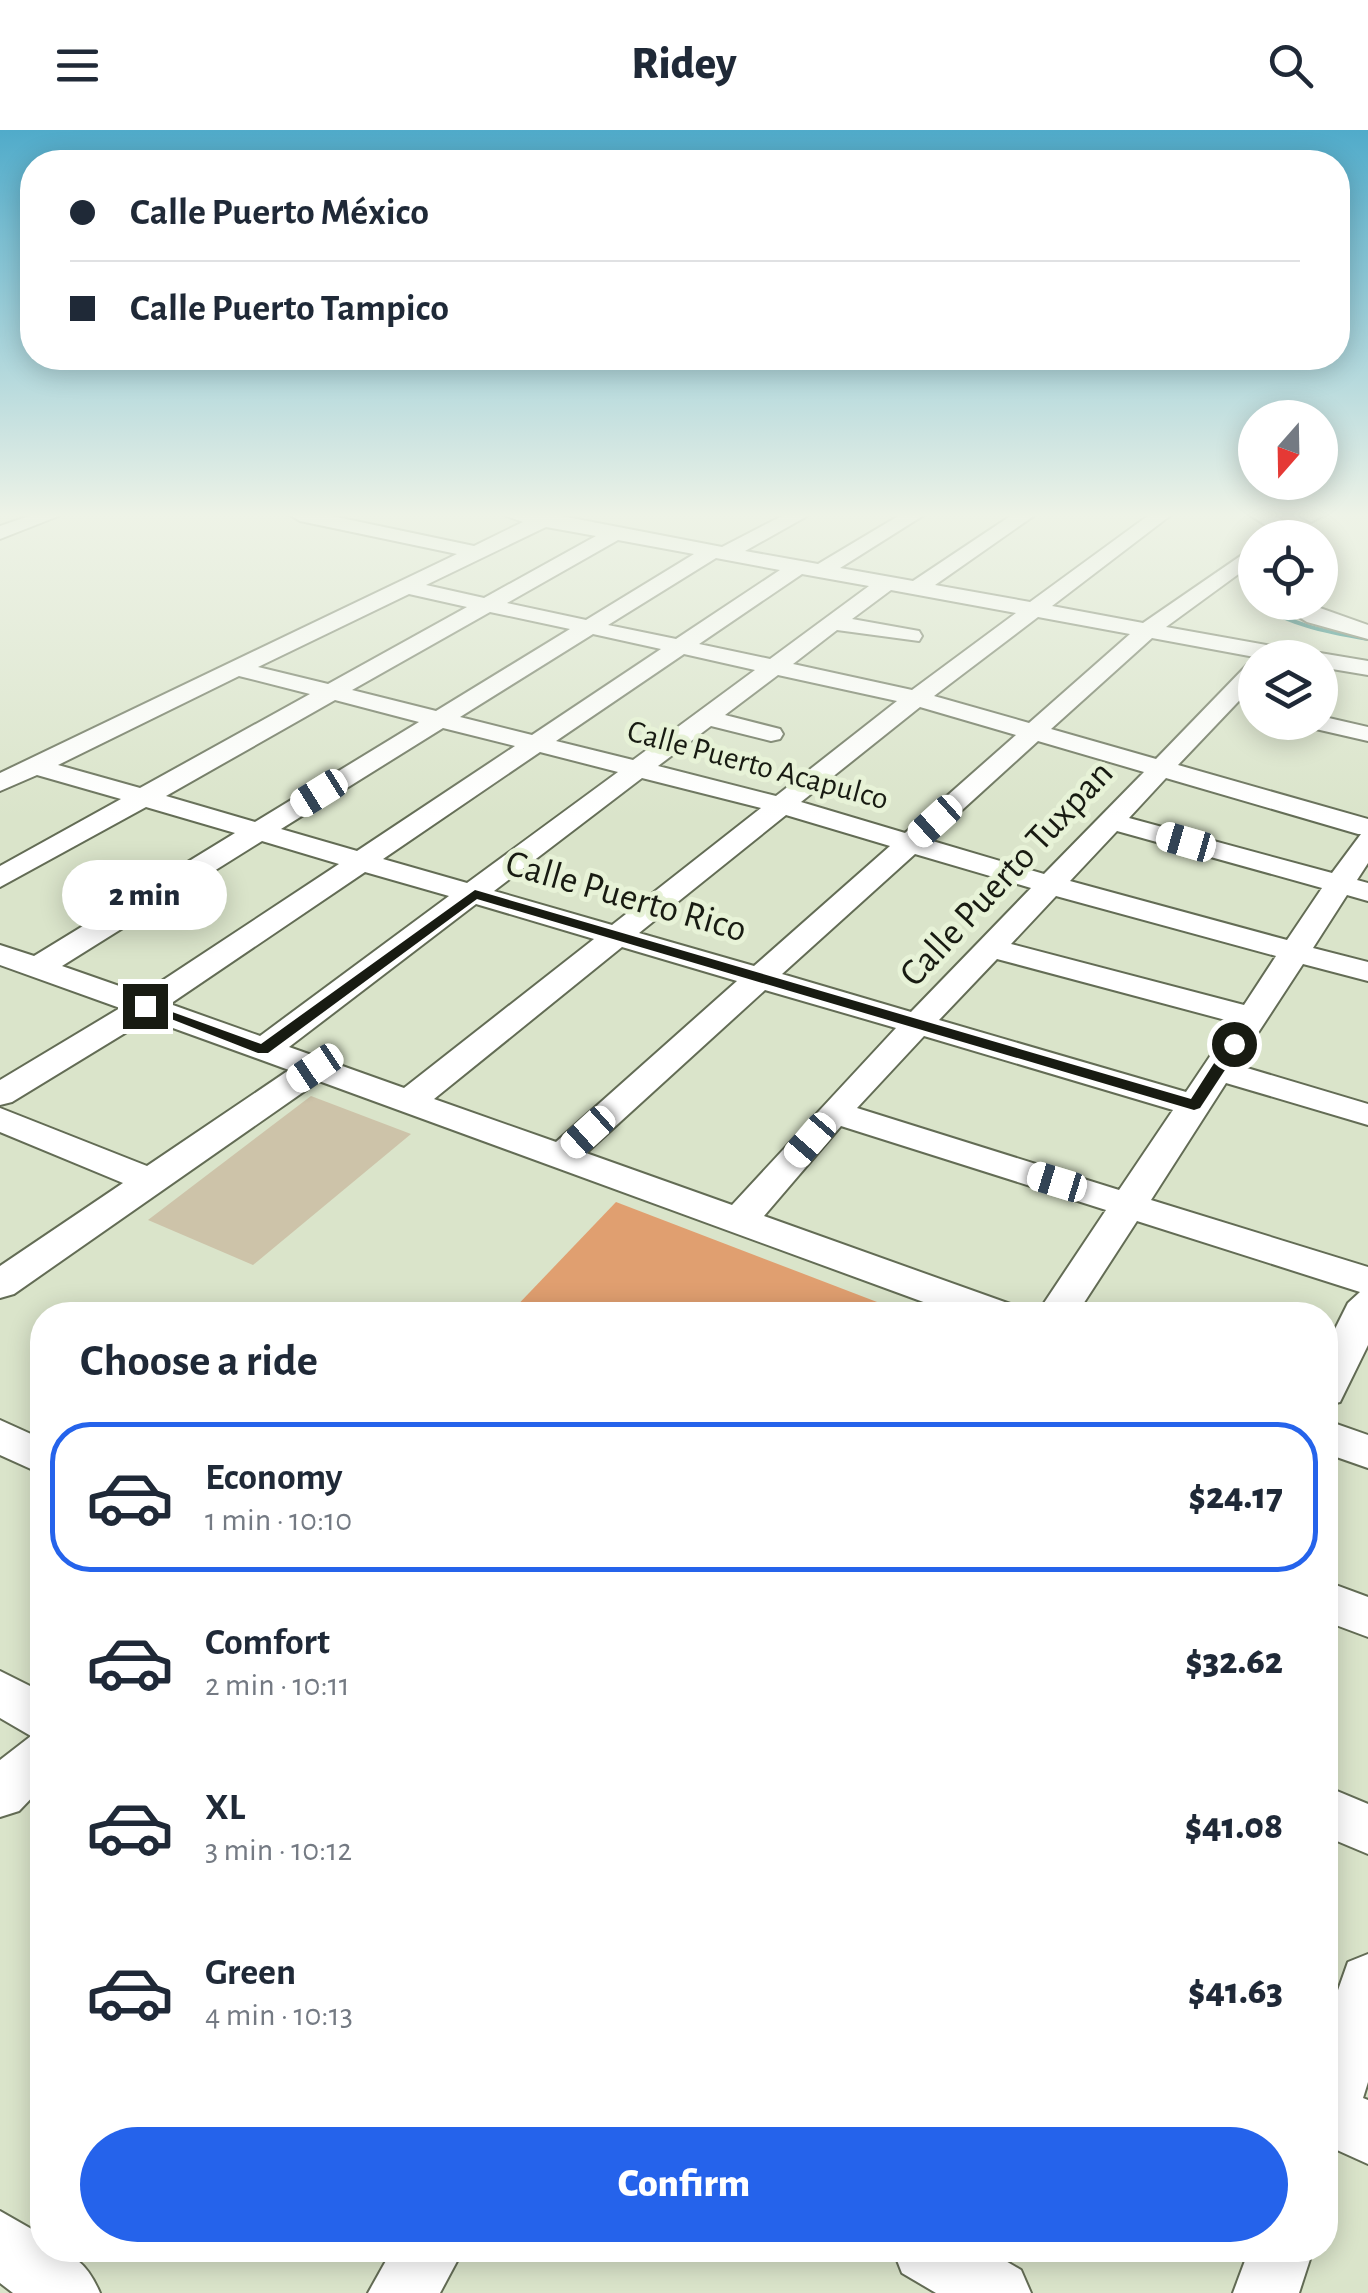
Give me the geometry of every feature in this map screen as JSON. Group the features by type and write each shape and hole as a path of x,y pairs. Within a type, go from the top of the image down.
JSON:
{"street":[{"path":"0,783 351,616"},
{"path":"0,878 466,616"},
{"path":"529,616 916,698 1368,828"},
{"path":"38,967 606,616"},
{"path":"0,1095 145,1006 678,647 730,616"},
{"path":"263,1050 843,616"},
{"path":"407,1103 1023,616"},
{"path":"1079,616 1238,653"},
{"path":"560,1158 1166,616"},
{"path":"1338,618 1365,626"},
{"path":"834,623 911,636"},
{"path":"1338,661 1368,668"},
{"name":"Calle Puerto Acapulco","path":"242,670 781,804 1050,885 1368,972"},
{"name":"Calle Puerto Tuxpan","path":"738,1222 834,1112 1238,688"},
{"path":"1224,702 1238,705"},
{"path":"707,718 771,734"},
{"path":"1338,727 1368,734"},
{"name":"Calle Puerto Rico","path":"35,766 1194,1105"},
{"path":"1110,821 1352,888"},
{"path":"1064,1302 1294,952 1352,888 1368,841"},
{"path":"991,948 1252,1016"},
{"path":"0,954 963,1302"},
{"path":"0,1285 315,1068"},
{"path":"1217,1070 1368,1116"},
{"path":"834,1112 1368,1281"},
{"path":"0,1120 151,1181"},
{"path":"1338,1364 1368,1303"},
{"path":"0,1436 30,1452"},
{"path":"1338,1441 1368,1452"},
{"path":"1338,1605 1368,1618"},
{"path":"0,1692 30,1711"},
{"path":"0,1794 30,1765"},
{"path":"1338,1816 1368,1830"},
{"path":"1338,2116 1368,1982"},
{"path":"0,2243 67,2293"},
{"path":"401,2293 423,2262"},
{"path":"945,2262 998,2293"},
{"path":"1266,2293 1277,2262"}],"shaded area":[{"path":"616,1202 877,1302 520,1302"}],"building":[{"path":"311,1096 411,1134 253,1265 148,1220"}],"waterway":[{"path":"1290,620 1368,639"}],"route":[{"path":"145,1006 263,1050 475,894 1194,1105 1234,1044"}]}
